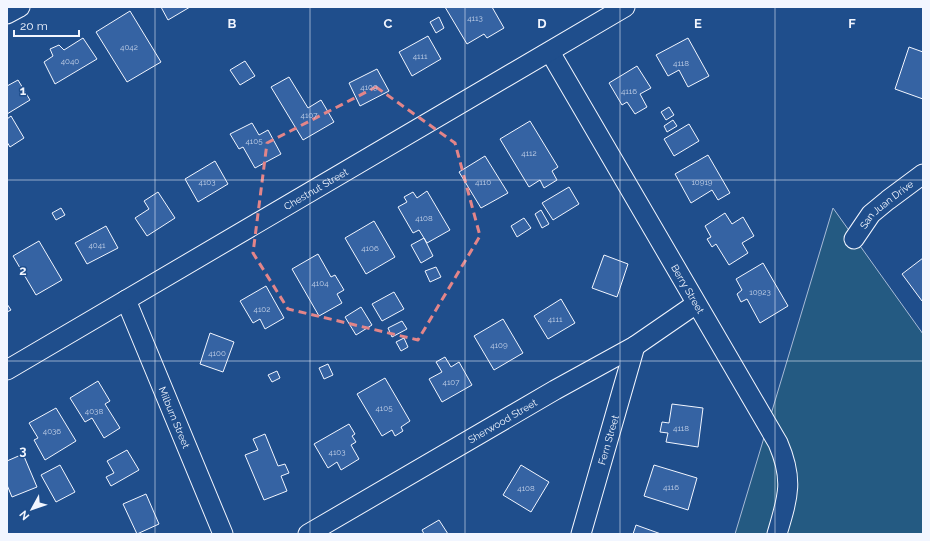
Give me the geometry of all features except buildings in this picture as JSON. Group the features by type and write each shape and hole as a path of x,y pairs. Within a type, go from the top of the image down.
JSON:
{"street":[{"path":"7,14 20,7"},
{"name":"Chestnut Street","path":"7,370 625,7"},
{"name":"Berry Street","path":"550,52 778,443 785,460 789,481 788,499 778,534"},
{"name":"San Juan Drive","path":"854,239 871,214 923,174"},
{"name":"Milburn Street","path":"126,300 223,534"},
{"name":"Sherwood Street","path":"308,534 555,390 636,346 696,304"},
{"name":"Fern Street","path":"581,534 636,346"}],"highlighted area":[{"path":"376,87 455,143 480,236 418,340 288,309 253,253 267,143"}],"shaded area":[{"path":"833,208 923,334 923,534 735,534"}]}
